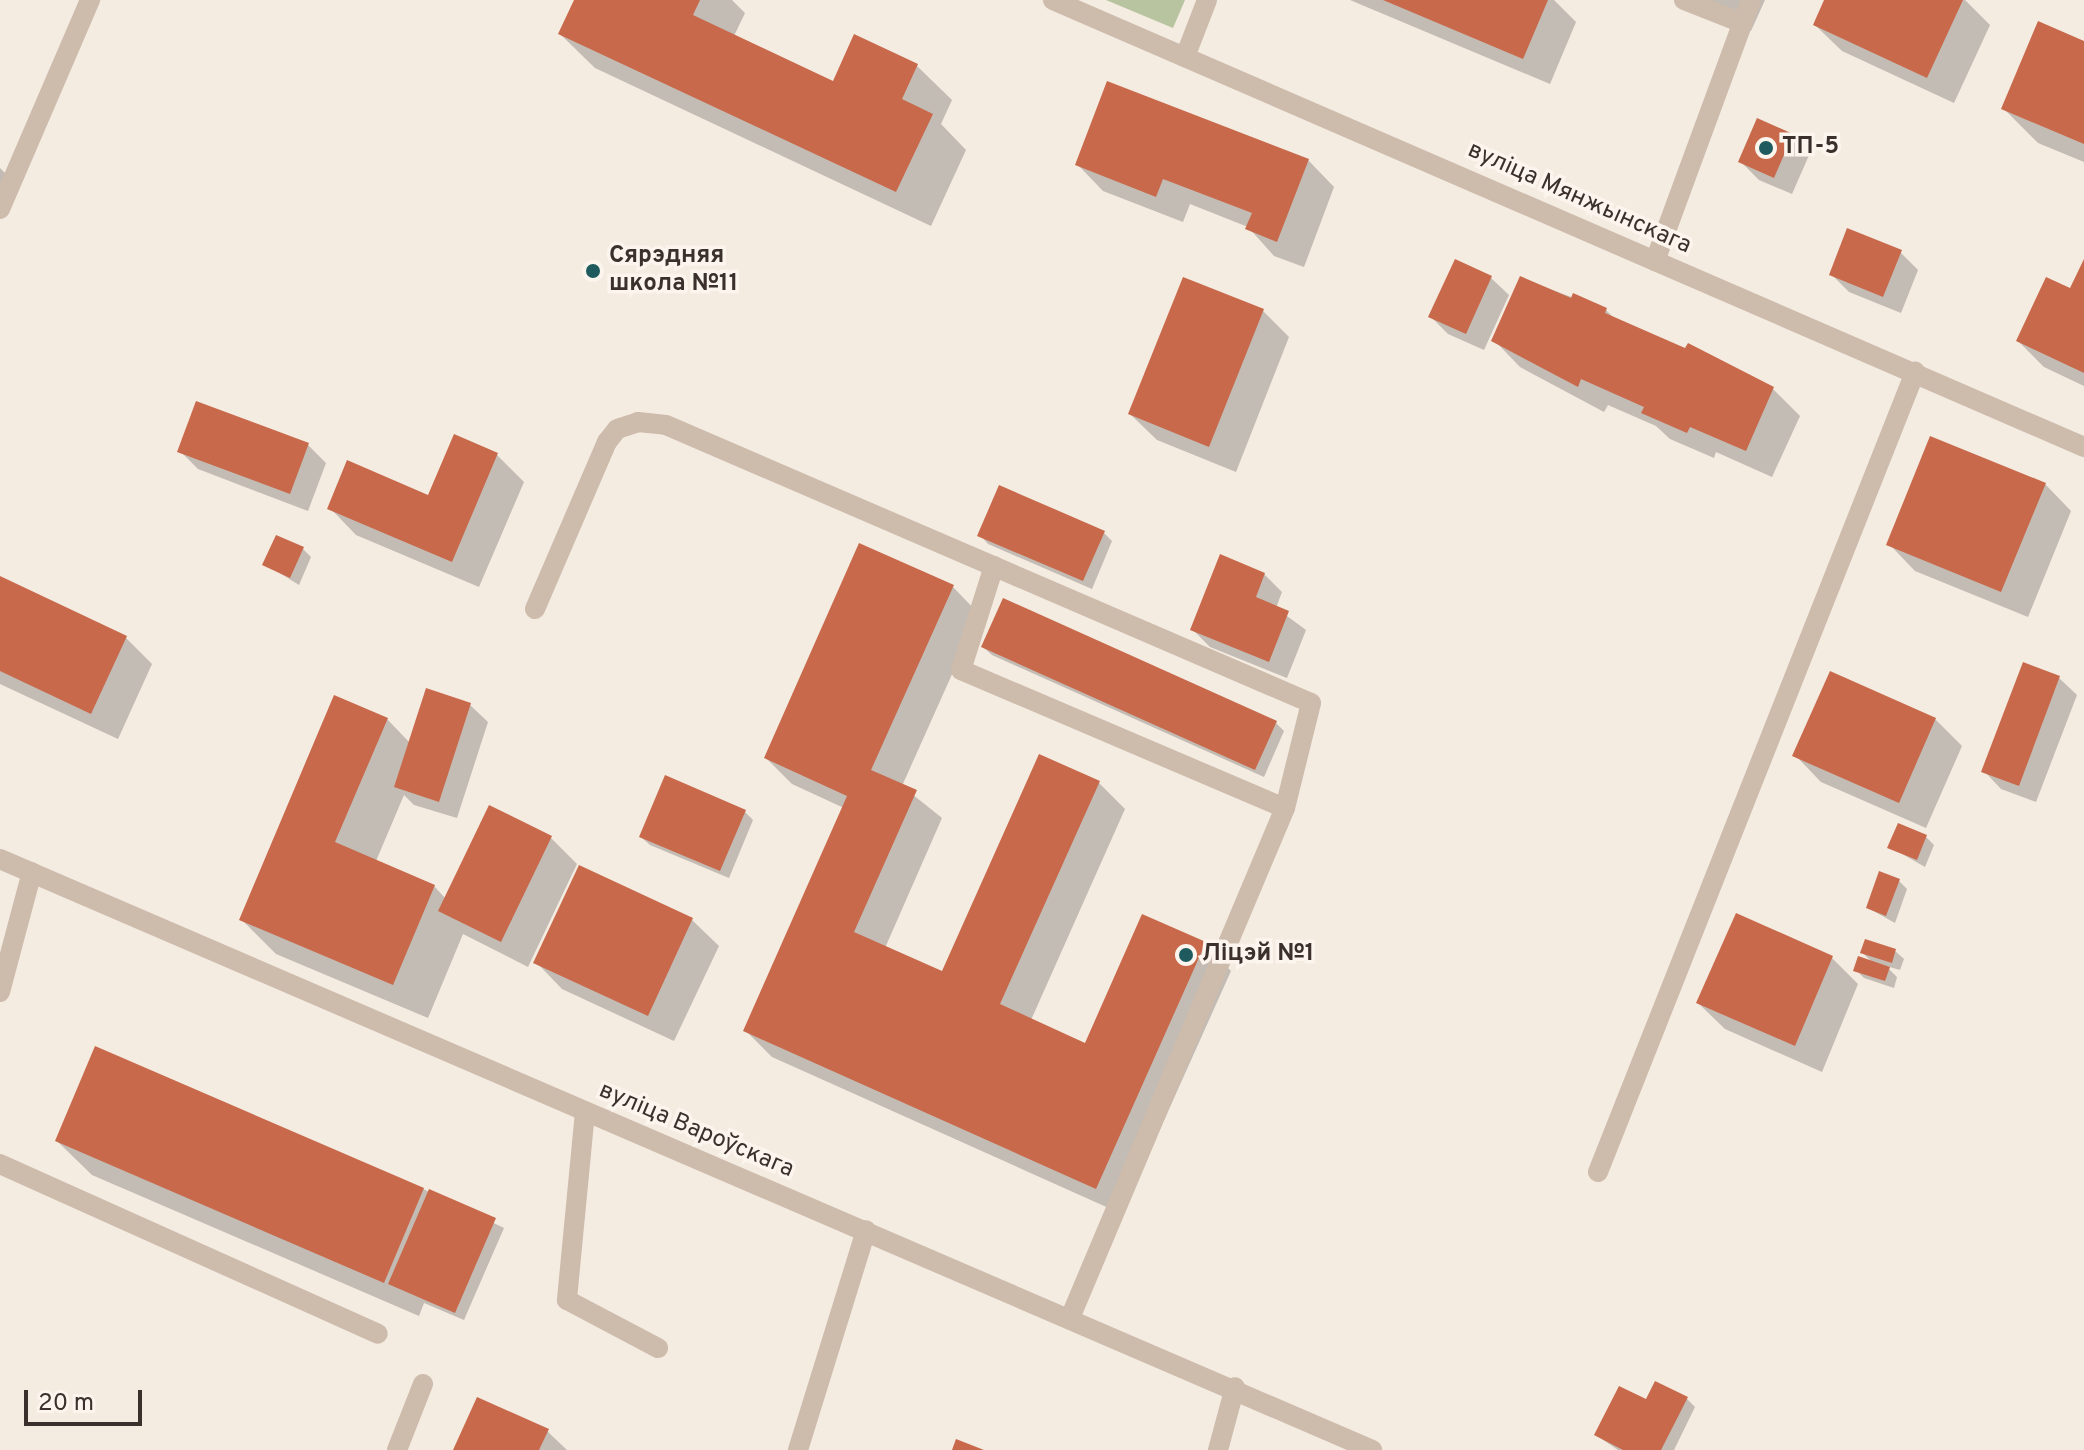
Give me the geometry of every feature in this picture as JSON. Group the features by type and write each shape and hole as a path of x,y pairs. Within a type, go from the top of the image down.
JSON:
{"street":[{"path":"0,209 90,0"},
{"name":"вуліца Мянжынскага","path":"1053,0 2084,447"},
{"path":"1185,57 1207,0"},
{"path":"1684,0 1742,23"},
{"path":"1655,261 1751,0"},
{"path":"1598,1172 1915,372"},
{"path":"535,609 607,442 617,429 638,422 666,425 1311,703 1285,808 1070,1318"},
{"path":"994,566 961,670 1285,808"},
{"name":"вуліца Вароўскага","path":"0,859 585,1112 1235,1387 1372,1450"},
{"path":"0,992 32,872"},
{"path":"585,1112 567,1300 658,1348"},
{"path":"0,1164 378,1334"},
{"path":"798,1450 866,1230"},
{"path":"397,1450 423,1384"},
{"path":"1218,1450 1235,1387"}],"green space":[{"path":"1106,0 1185,0 1173,28"}],"building":[{"path":"574,0 700,0 693,15 833,81 854,34 918,64 902,99 933,114 896,192 558,34"},
{"path":"1383,0 1548,0 1523,59"},
{"path":"1824,0 1963,0 1927,78 1813,25"},
{"path":"2038,21 2084,41 2084,144 2001,109"},
{"path":"1107,81 1309,159 1277,242 1245,229 1252,213 1163,179 1156,197 1075,165"},
{"name":"ТП-5","path":"1757,118 1793,134 1774,178 1738,162"},
{"path":"1847,228 1902,250 1883,297 1829,275"},
{"path":"1455,259 1492,276 1466,334 1428,317"},
{"path":"2084,259 2084,373 2016,341 2046,277 2070,288"},
{"path":"1520,276 1571,298 1573,293 1607,308 1605,313 1685,348 1688,343 1774,387 1746,451 1690,427 1687,433 1641,413 1644,407 1581,379 1578,387 1491,341"},
{"path":"1183,277 1264,309 1209,447 1128,414"},
{"path":"196,401 309,443 290,494 177,452"},
{"path":"454,434 498,453 452,562 327,509 347,460 428,495"},
{"path":"1930,436 2046,483 2001,592 1886,545"},
{"path":"999,485 1105,531 1083,581 977,536"},
{"path":"276,535 304,547 290,578 262,565"},
{"path":"859,543 954,585 871,770 917,790 854,932 942,971 1039,754 1100,781 1000,1004 1085,1043 1142,914 1206,942 1096,1189 743,1031 847,796 764,758"},
{"path":"1220,554 1265,573 1256,597 1289,611 1269,662 1190,630"},
{"path":"0,576 127,636 91,714 0,671"},
{"path":"1003,598 1277,721 1255,770 981,647"},
{"path":"2023,662 2060,676 2019,786 1981,772"},
{"path":"1830,671 1936,718 1899,803 1792,756"},
{"path":"426,688 471,703 439,802 394,787"},
{"path":"334,695 388,718 335,842 435,885 393,985 239,920"},
{"path":"665,775 746,810 720,871 639,837"},
{"path":"489,805 552,836 501,942 438,911"},
{"path":"1898,823 1927,835 1917,860 1887,848"},
{"path":"579,865 693,918 648,1016 533,963"},
{"path":"1879,871 1900,879 1886,916 1866,908"},
{"path":"1736,913 1833,956 1795,1046 1696,1003"},
{"path":"1865,939 1896,949 1892,963 1860,953"},
{"path":"1858,956 1890,967 1885,981 1853,971"},
{"path":"95,1046 424,1188 384,1283 55,1141"},
{"path":"429,1189 496,1218 455,1313 388,1284"},
{"path":"1655,1381 1688,1397 1661,1450 1623,1450 1594,1435 1619,1386 1646,1399"},
{"path":"477,1397 549,1429 539,1450 453,1450"},
{"path":"956,1439 984,1450 952,1450"}],"place":[{"name":"ТП-5","path":"1766,148"},
{"name":"Сярэдняя школа №11","path":"593,271"},
{"name":"Ліцэй №1","path":"1186,955"}]}
